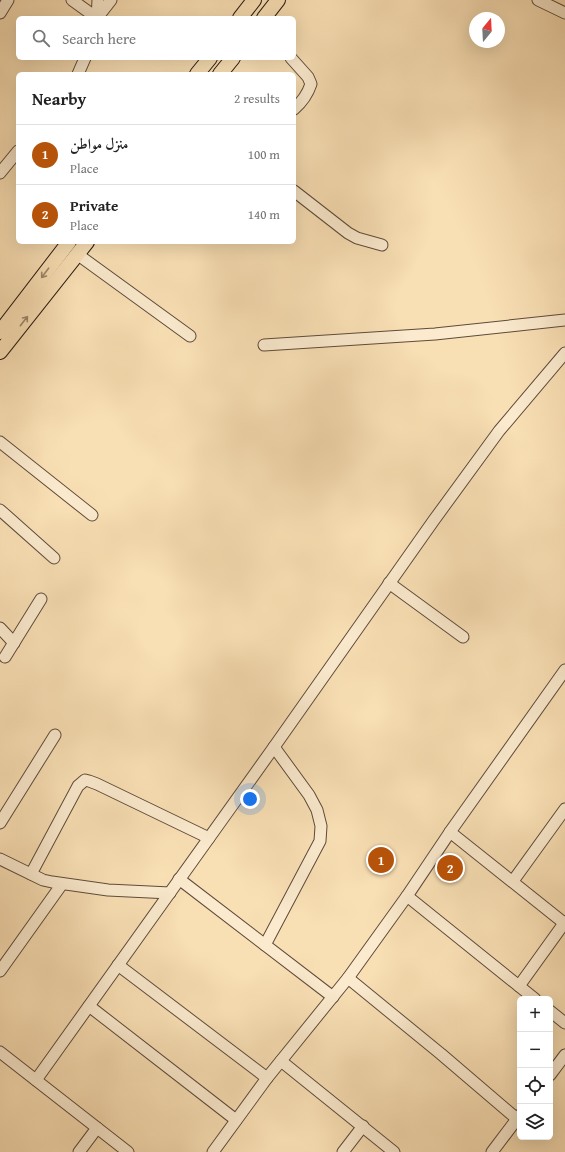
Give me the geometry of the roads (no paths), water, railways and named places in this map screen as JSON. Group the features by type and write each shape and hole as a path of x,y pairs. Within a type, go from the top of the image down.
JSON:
{"main road":[{"path":"242,16 254,0"},
{"path":"266,16 278,0"},
{"path":"200,72 208,60"},
{"path":"222,72 231,60"},
{"path":"2,326 67,244"},
{"path":"0,352 85,244"}],"street":[{"path":"0,13 8,0"},
{"path":"72,0 94,16"},
{"path":"97,16 98,0"},
{"path":"99,16 111,0"},
{"path":"538,0 565,13"},
{"path":"79,72 85,60"},
{"path":"293,60 310,79 311,84 296,108"},
{"path":"0,173 16,153"},
{"path":"296,193 348,234 367,242 382,246"},
{"path":"77,254 190,336"},
{"path":"264,345 435,334 565,320"},
{"path":"36,1080 434,520 499,431 565,353"},
{"path":"0,442 92,515"},
{"path":"0,510 54,558"},
{"path":"389,583 464,637"},
{"path":"5,658 41,599"},
{"path":"0,628 14,642"},
{"path":"213,1152 267,1078 348,978 565,670"},
{"path":"0,823 55,735"},
{"path":"265,945 320,841 321,826 317,810 309,795 274,747"},
{"path":"31,874 78,786 85,780 97,784 209,838"},
{"path":"513,881 565,809"},
{"path":"450,832 565,923 520,986"},
{"path":"0,859 43,880 62,884 108,890 170,892"},
{"path":"179,879 333,997"},
{"path":"0,971 62,884"},
{"path":"407,896 532,996"},
{"path":"118,965 267,1078"},
{"path":"348,978 517,1115"},
{"path":"89,1006 236,1120"},
{"path":"553,1013 565,1023"},
{"path":"0,1052 128,1152"},
{"path":"553,1071 565,1055"},
{"path":"281,1061 394,1152"},
{"path":"492,1152 517,1120"},
{"path":"343,1152 363,1126"},
{"path":"79,1152 97,1128"}],"place":[{"name":"منزل مواطن","path":"381,860"},
{"name":"Private","path":"450,868"}]}
